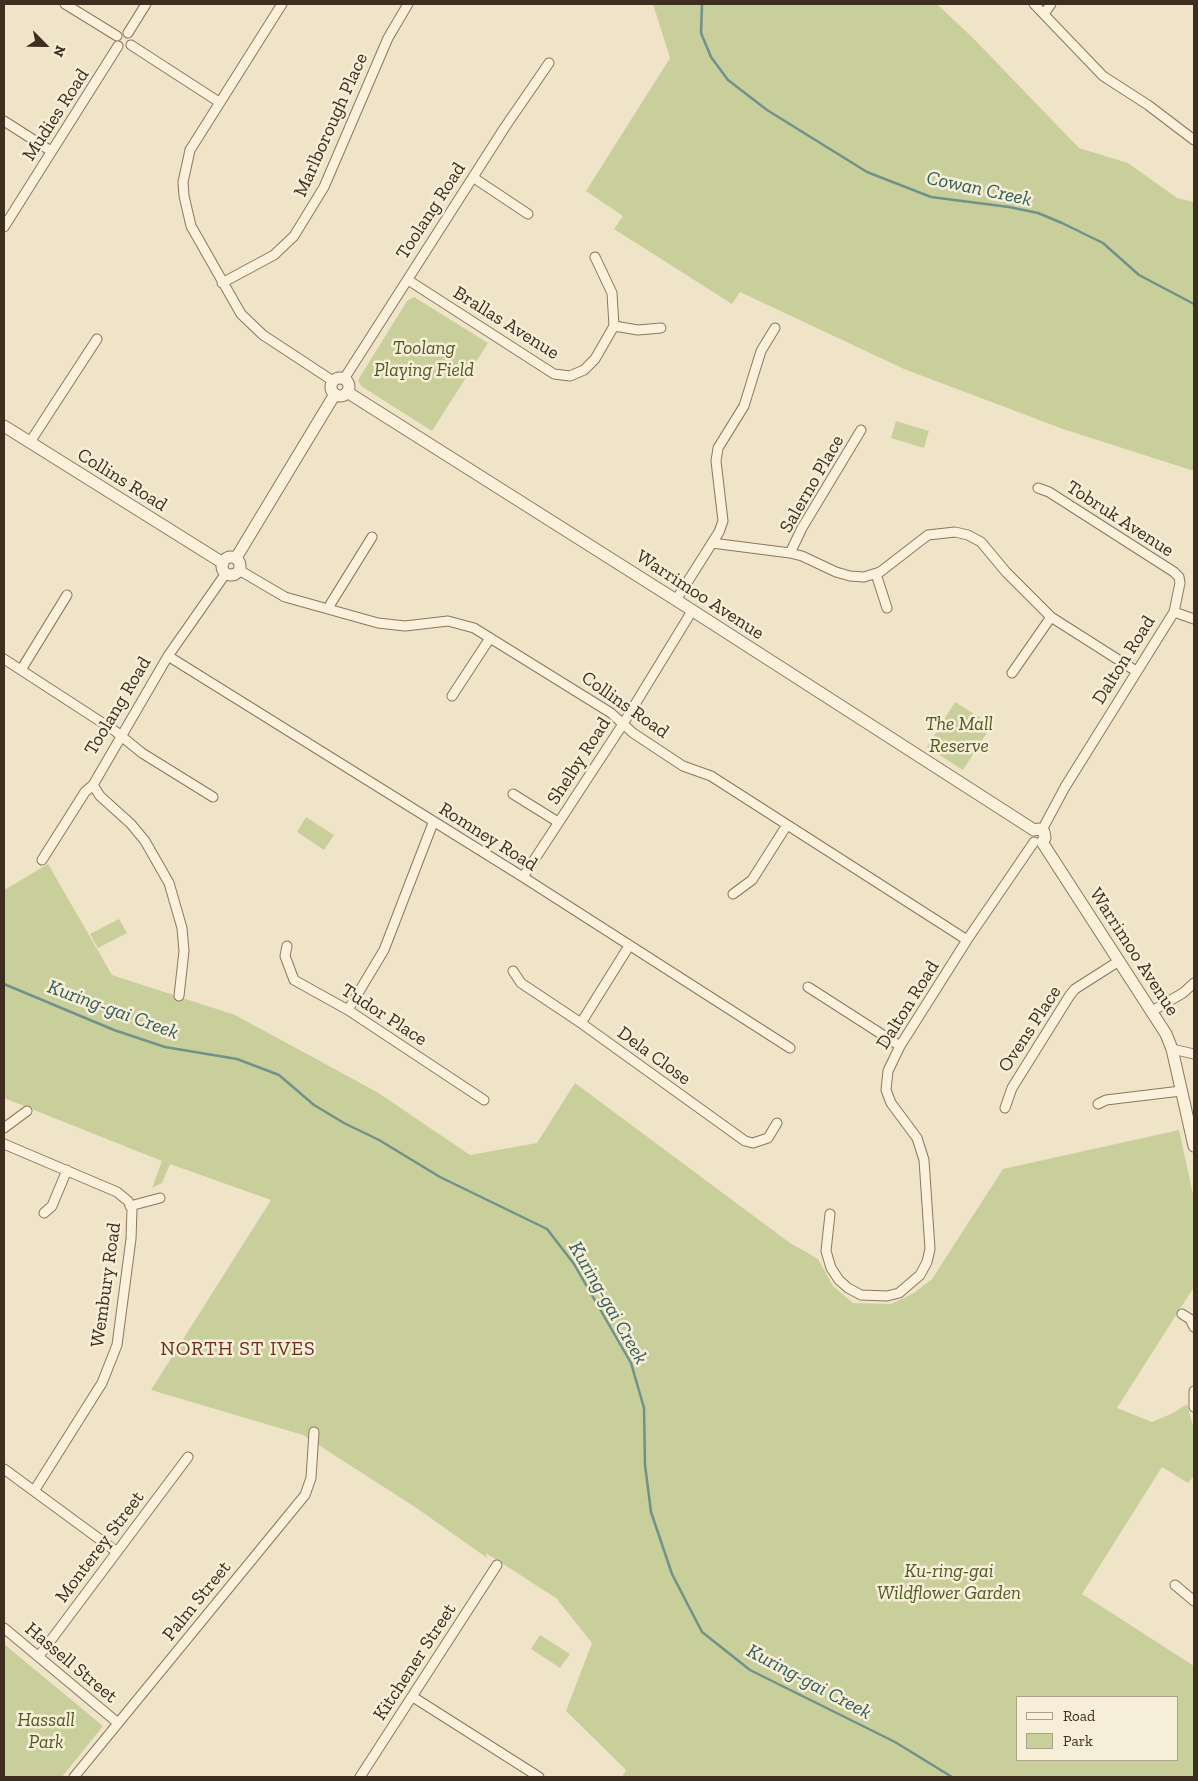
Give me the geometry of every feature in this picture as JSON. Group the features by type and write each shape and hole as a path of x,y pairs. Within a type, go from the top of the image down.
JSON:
{"street":[{"path":"65,4 117,36"},
{"path":"128,33 146,4"},
{"path":"225,568 228,558 237,564 341,393 332,389 339,380 251,325 233,303 191,226 183,182 190,150 282,4"},
{"name":"Marlborough Place","path":"222,284 274,256 294,236 324,187 388,38 408,4"},
{"path":"1034,4 1103,76 1148,105 1194,140"},
{"path":"1044,14 1051,4"},
{"path":"117,36 124,32 128,33"},
{"path":"128,33 132,39 131,45"},
{"path":"117,36 118,46 126,48 131,45"},
{"path":"131,45 219,102"},
{"name":"Mudies Road","path":"4,227 118,46"},
{"name":"Toolang Road","path":"339,380 408,280 549,63"},
{"path":"4,121 51,151"},
{"path":"474,178 528,214"},
{"path":"595,257 612,293 614,326 638,330 661,328"},
{"name":"Brallas Avenue","path":"408,280 554,374 570,376 584,370 595,359 614,326"},
{"path":"676,600 712,543 723,521 716,461 718,448 744,406 761,351 775,328"},
{"path":"30,442 97,339"},
{"name":"Warrimoo Avenue","path":"341,393 676,600 1038,836 1166,1034 1172,1049 1194,1146"},
{"name":"Collins Road","path":"4,426 225,568"},
{"name":"Salerno Place","path":"790,553 802,528 862,430"},
{"name":"Tobruk Avenue","path":"1038,488 1049,492 1174,572 1179,577 1180,583 1174,612"},
{"path":"712,543 790,553 850,576 864,577 876,574 928,535 956,532 981,542 1006,572 1052,617 1136,671"},
{"path":"328,608 372,537"},
{"name":"Collins Road","path":"237,564 285,597 390,626 448,621 469,626 611,713 623,724 683,766 711,776 967,940"},
{"name":"Toolang Road","path":"42,860 85,792 93,785 119,736 225,568"},
{"path":"876,574 887,608"},
{"path":"20,670 67,595"},
{"name":"Shelby Road","path":"523,877 623,724 692,611"},
{"path":"1174,612 1194,619"},
{"name":"Dalton Road","path":"830,1214 826,1251 831,1268 839,1280 848,1288 861,1295 887,1296 899,1293 920,1275 927,1262 930,1250 922,1148 917,1138 897,1113 886,1090 888,1071 900,1046 967,940 1038,836 1136,671 1174,612"},
{"path":"1012,673 1052,617"},
{"path":"452,696 490,638"},
{"name":"Romney Road","path":"168,656 433,823 523,877 790,1048"},
{"path":"4,659 213,797"},
{"path":"93,785 100,796 131,824 145,841 168,883 182,928 184,951 179,996"},
{"path":"513,794 558,822"},
{"path":"348,1010 384,950 433,823"},
{"path":"733,894 752,880 787,825"},
{"name":"Tudor Place","path":"287,946 285,956 294,980 348,1010 484,1100"},
{"path":"581,1023 629,946"},
{"name":"Ovens Place","path":"1005,1108 1012,1088 1070,995 1119,960"},
{"name":"Dela Close","path":"513,971 521,983 581,1023 745,1141 753,1143 768,1138 777,1123"},
{"path":"1152,1011 1183,993 1194,983"},
{"path":"808,987 900,1046"},
{"path":"1172,1049 1194,1054"},
{"path":"1098,1104 1106,1100 1181,1092"},
{"path":"4,1128 27,1111"},
{"name":"Wembury Road","path":"4,1144 117,1192 130,1206 133,1220 117,1346 102,1382 34,1491"},
{"path":"44,1213 52,1206 66,1170"},
{"path":"130,1206 160,1198"},
{"path":"1182,1314 1190,1319 1194,1326"},
{"path":"1194,1390 1194,1407"},
{"name":"Palm Street","path":"74,1777 305,1495 312,1478 314,1432"},
{"name":"Monterey Street","path":"39,1656 188,1457"},
{"path":"4,1469 117,1552"},
{"name":"Kitchener Street","path":"360,1777 497,1565"},
{"path":"1175,1585 1194,1601"},
{"name":"Hassell Street","path":"4,1628 118,1723"},
{"path":"413,1697 539,1777"}],"green space":[{"path":"653,4 937,4 973,38 1079,148 1128,163 1177,198 1194,202 1194,471 1063,429 904,369 740,292 732,304 614,229 623,216 586,191 670,58"},
{"name":"Toolang Playing Field","path":"414,297 488,343 432,431 361,386 358,380 407,301"},
{"path":"896,421 929,431 924,448 891,438"},
{"name":"The Mall Reserve","path":"955,702 992,725 963,770 927,747"},
{"path":"306,817 334,835 324,850 297,832"},
{"name":"Ku-ring-gai Wildflower Garden","path":"48,864 112,975 235,1015 377,1092 470,1155 537,1143 575,1083 790,1243 818,1259 833,1286 853,1303 891,1304 914,1293 932,1279 1003,1169 1179,1130 1194,1199 1194,1287 1117,1408 1152,1422 1173,1413 1187,1404 1194,1429 1194,1476 1188,1483 1162,1467 1082,1594 1194,1666 1194,1777 622,1777 626,1770 566,1711 592,1643 556,1598 486,1553 487,1558 418,1509 303,1435 151,1390 271,1200 170,1164 162,1183 152,1188 162,1161 4,1098 4,888 6,889"},
{"path":"119,919 127,933 98,948 90,934"},
{"path":"540,1635 570,1654 560,1668 531,1649"},
{"name":"Hassall Park","path":"4,1644 103,1726 62,1777 4,1777"}],"waterway":[{"name":"Cowan Creek","path":"702,4 701,33 711,57 728,80 767,110 867,172 931,197 1009,207 1038,213 1103,243 1139,275 1194,304"},
{"name":"Kuring-gai Creek","path":"4,984 114,1030 165,1047 237,1059 279,1075 314,1105 344,1123 379,1140 440,1177 547,1229 574,1264 631,1363 644,1408 645,1465 651,1512 672,1574 702,1632 750,1670 895,1742 952,1777"}],"district":[{"name":"NORTH ST IVES","path":"238,1349"}]}
